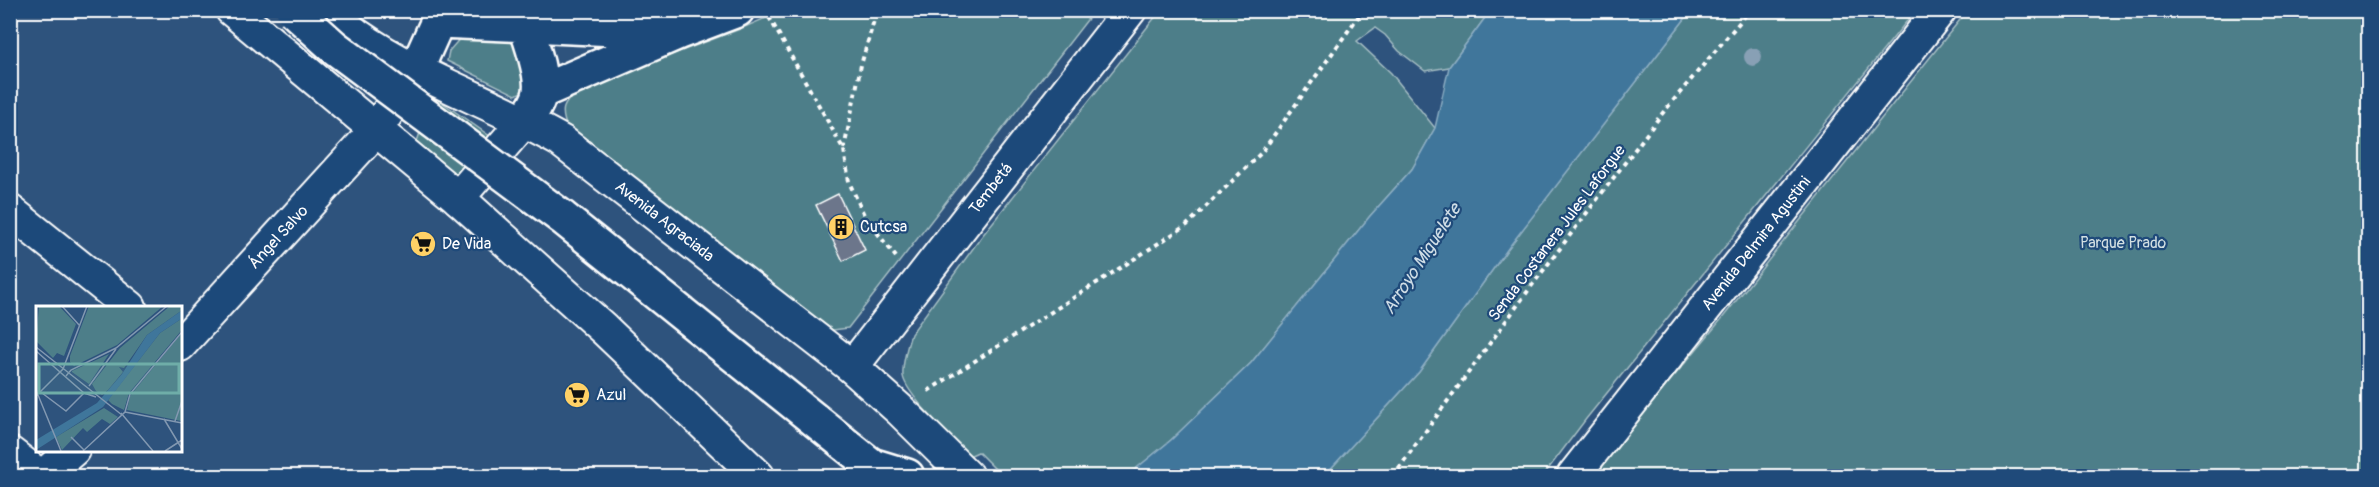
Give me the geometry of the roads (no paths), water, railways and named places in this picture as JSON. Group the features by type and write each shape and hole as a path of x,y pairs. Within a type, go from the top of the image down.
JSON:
{"main road":[{"path":"293,10 334,47 563,218 875,471 908,477"},
{"path":"540,92 679,32 738,10"},
{"path":"416,70 441,16 523,18 679,32"},
{"path":"523,18 540,80 540,92 536,106 525,120"}],"street":[{"path":"232,10 458,198 604,329 758,477"},
{"name":"Avenida Agraciada","path":"330,10 356,35 416,70 525,120 561,141 852,367 900,410 966,477"},
{"name":"Tembetá","path":"852,367 1130,10"},
{"name":"Avenida Delmira Agustini","path":"1573,477 1940,10"},
{"name":"Ángel Salvo","path":"182,343 375,131 416,70"},
{"path":"458,198 525,120"},
{"path":"10,211 129,306"},
{"path":"10,453 42,477 73,451"}],"water":[{"name":"Arroyo Miguelete","path":"1490,11 1691,11 1509,247 1419,372 1324,476 1127,476 1171,440 1251,363 1370,216 1412,169 1435,128 1449,67"}],"place":[{"name":"Cutcsa","path":"841,227"},
{"name":"De Vida","path":"423,244"},
{"name":"Azul","path":"577,395"}],"park label":[{"name":"Parque Prado","path":"2123,243"}]}
